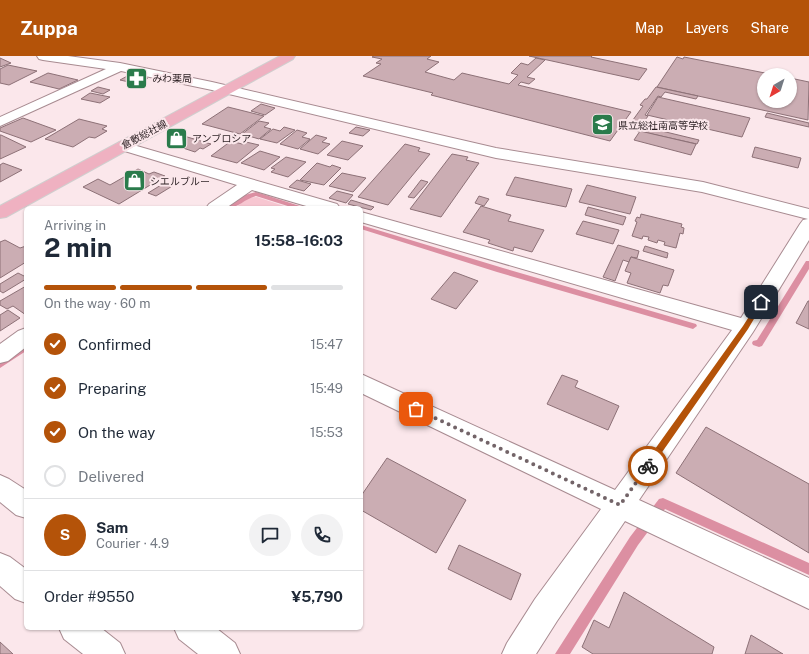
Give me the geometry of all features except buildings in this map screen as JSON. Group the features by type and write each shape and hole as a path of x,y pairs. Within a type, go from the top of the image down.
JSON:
{"main road":[{"name":"倉敷総社線","path":"0,213 289,56"}],"street":[{"path":"43,56 120,67 226,90 496,153 703,188 809,214"},
{"path":"0,122 120,67"},
{"path":"123,146 324,206"},
{"path":"218,206 249,184"},
{"path":"363,218 746,327"},
{"path":"518,654 546,610 640,514 746,327 809,224"},
{"path":"0,355 24,337"},
{"path":"363,384 809,594"},
{"path":"0,487 24,505"},
{"path":"0,567 24,586"},
{"path":"78,630 109,654"},
{"path":"193,630 224,654"}],"shaded area":[{"path":"257,197 284,206 238,206 248,198"}],"waterway":[{"path":"233,206 247,196 256,194 295,206"},
{"path":"363,228 500,270 693,326"},
{"path":"756,343 759,344 809,263"},
{"path":"0,365 24,347"},
{"path":"562,654 634,541 663,503 809,569"}],"way so far":[{"path":"416,409 620,505 648,466"}],"place":[{"name":"みわ薬局","path":"136,78"},
{"name":"県立総社南高等学校","path":"602,125"},
{"name":"アンブロシア","path":"176,138"},
{"name":"シエルブルー","path":"135,181"}],"route":[{"path":"648,466 746,327 761,302"}]}
